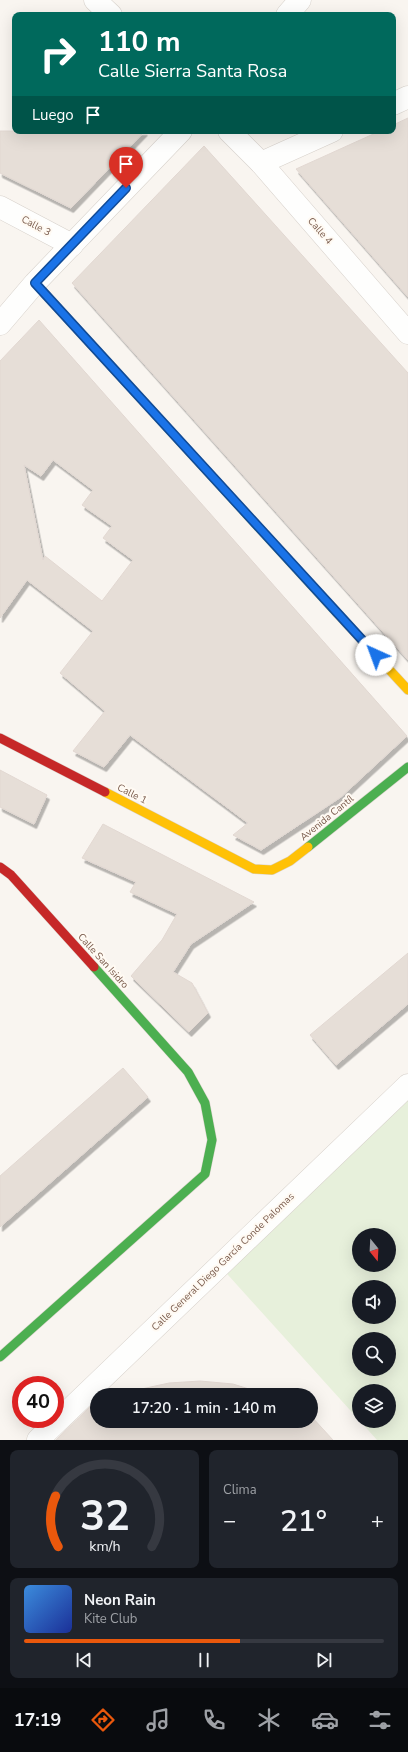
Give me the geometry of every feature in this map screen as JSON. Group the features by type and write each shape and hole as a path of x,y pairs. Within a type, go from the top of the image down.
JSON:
{"street":[{"path":"95,0 108,12"},
{"path":"290,12 300,0"},
{"path":"396,103 408,97"},
{"path":"0,324 35,283 178,134"},
{"name":"Calle 4","path":"233,134 260,163 408,333"},
{"path":"260,163 325,134"},
{"name":"Calle 3","path":"0,207 72,245"},
{"path":"35,283 408,690"},
{"name":"Calle 1","path":"0,738 254,869"},
{"name":"Avenida Cantíl","path":"254,869 272,870 290,861 408,767"},
{"name":"Calle San Isidro","path":"0,866 11,875 188,1072 205,1103 212,1140 205,1174 0,1357"},
{"name":"Calle General Diego García Conde Palomas","path":"38,1440 408,1085"}],"green space":[{"path":"408,1099 408,1440 377,1440 366,1428 396,1428 396,1384 352,1384 352,1412 219,1265"}],"building":[{"path":"408,118 408,297 296,169 373,134 396,134 396,124"},
{"path":"0,131 12,131 12,134 142,134 71,208 0,173"},
{"path":"204,146 408,373 408,660 72,283"},
{"path":"39,320 407,736 341,797 261,850 233,835 248,823 130,735 104,767 73,751 105,711 60,673 93,631 27,580 0,618 0,361","holes":["53,460 93,490 82,505 112,526 103,538 133,560 102,601 45,556 43,560 24,465 41,476"]},
{"path":"0,770 47,795 34,824 0,807"},
{"path":"103,824 254,902 191,944 173,972 192,983 208,1013 189,1032 131,976 162,940 177,914 130,892 136,882 82,858"},
{"path":"408,953 408,1004 336,1065 310,1035"},
{"path":"123,1068 148,1097 0,1227 0,1176"},
{"path":"200,1381 233,1384 246,1388 146,1388 169,1383"},
{"path":"90,1407 90,1428 318,1428 318,1424 333,1440 56,1440"}],"traffic: fast":[{"path":"35,283 337,613"},
{"path":"308,847 408,767"},
{"path":"0,1357 205,1174 212,1140 205,1103 188,1072 94,967"}],"traffic: slow":[{"path":"337,613 408,690"},
{"path":"105,792 254,869 272,870 290,861 308,847"}],"traffic: jam":[{"path":"0,738 105,792"},
{"path":"0,867 11,875 94,967"}],"route":[{"path":"126,188 35,283 376,655"}]}
